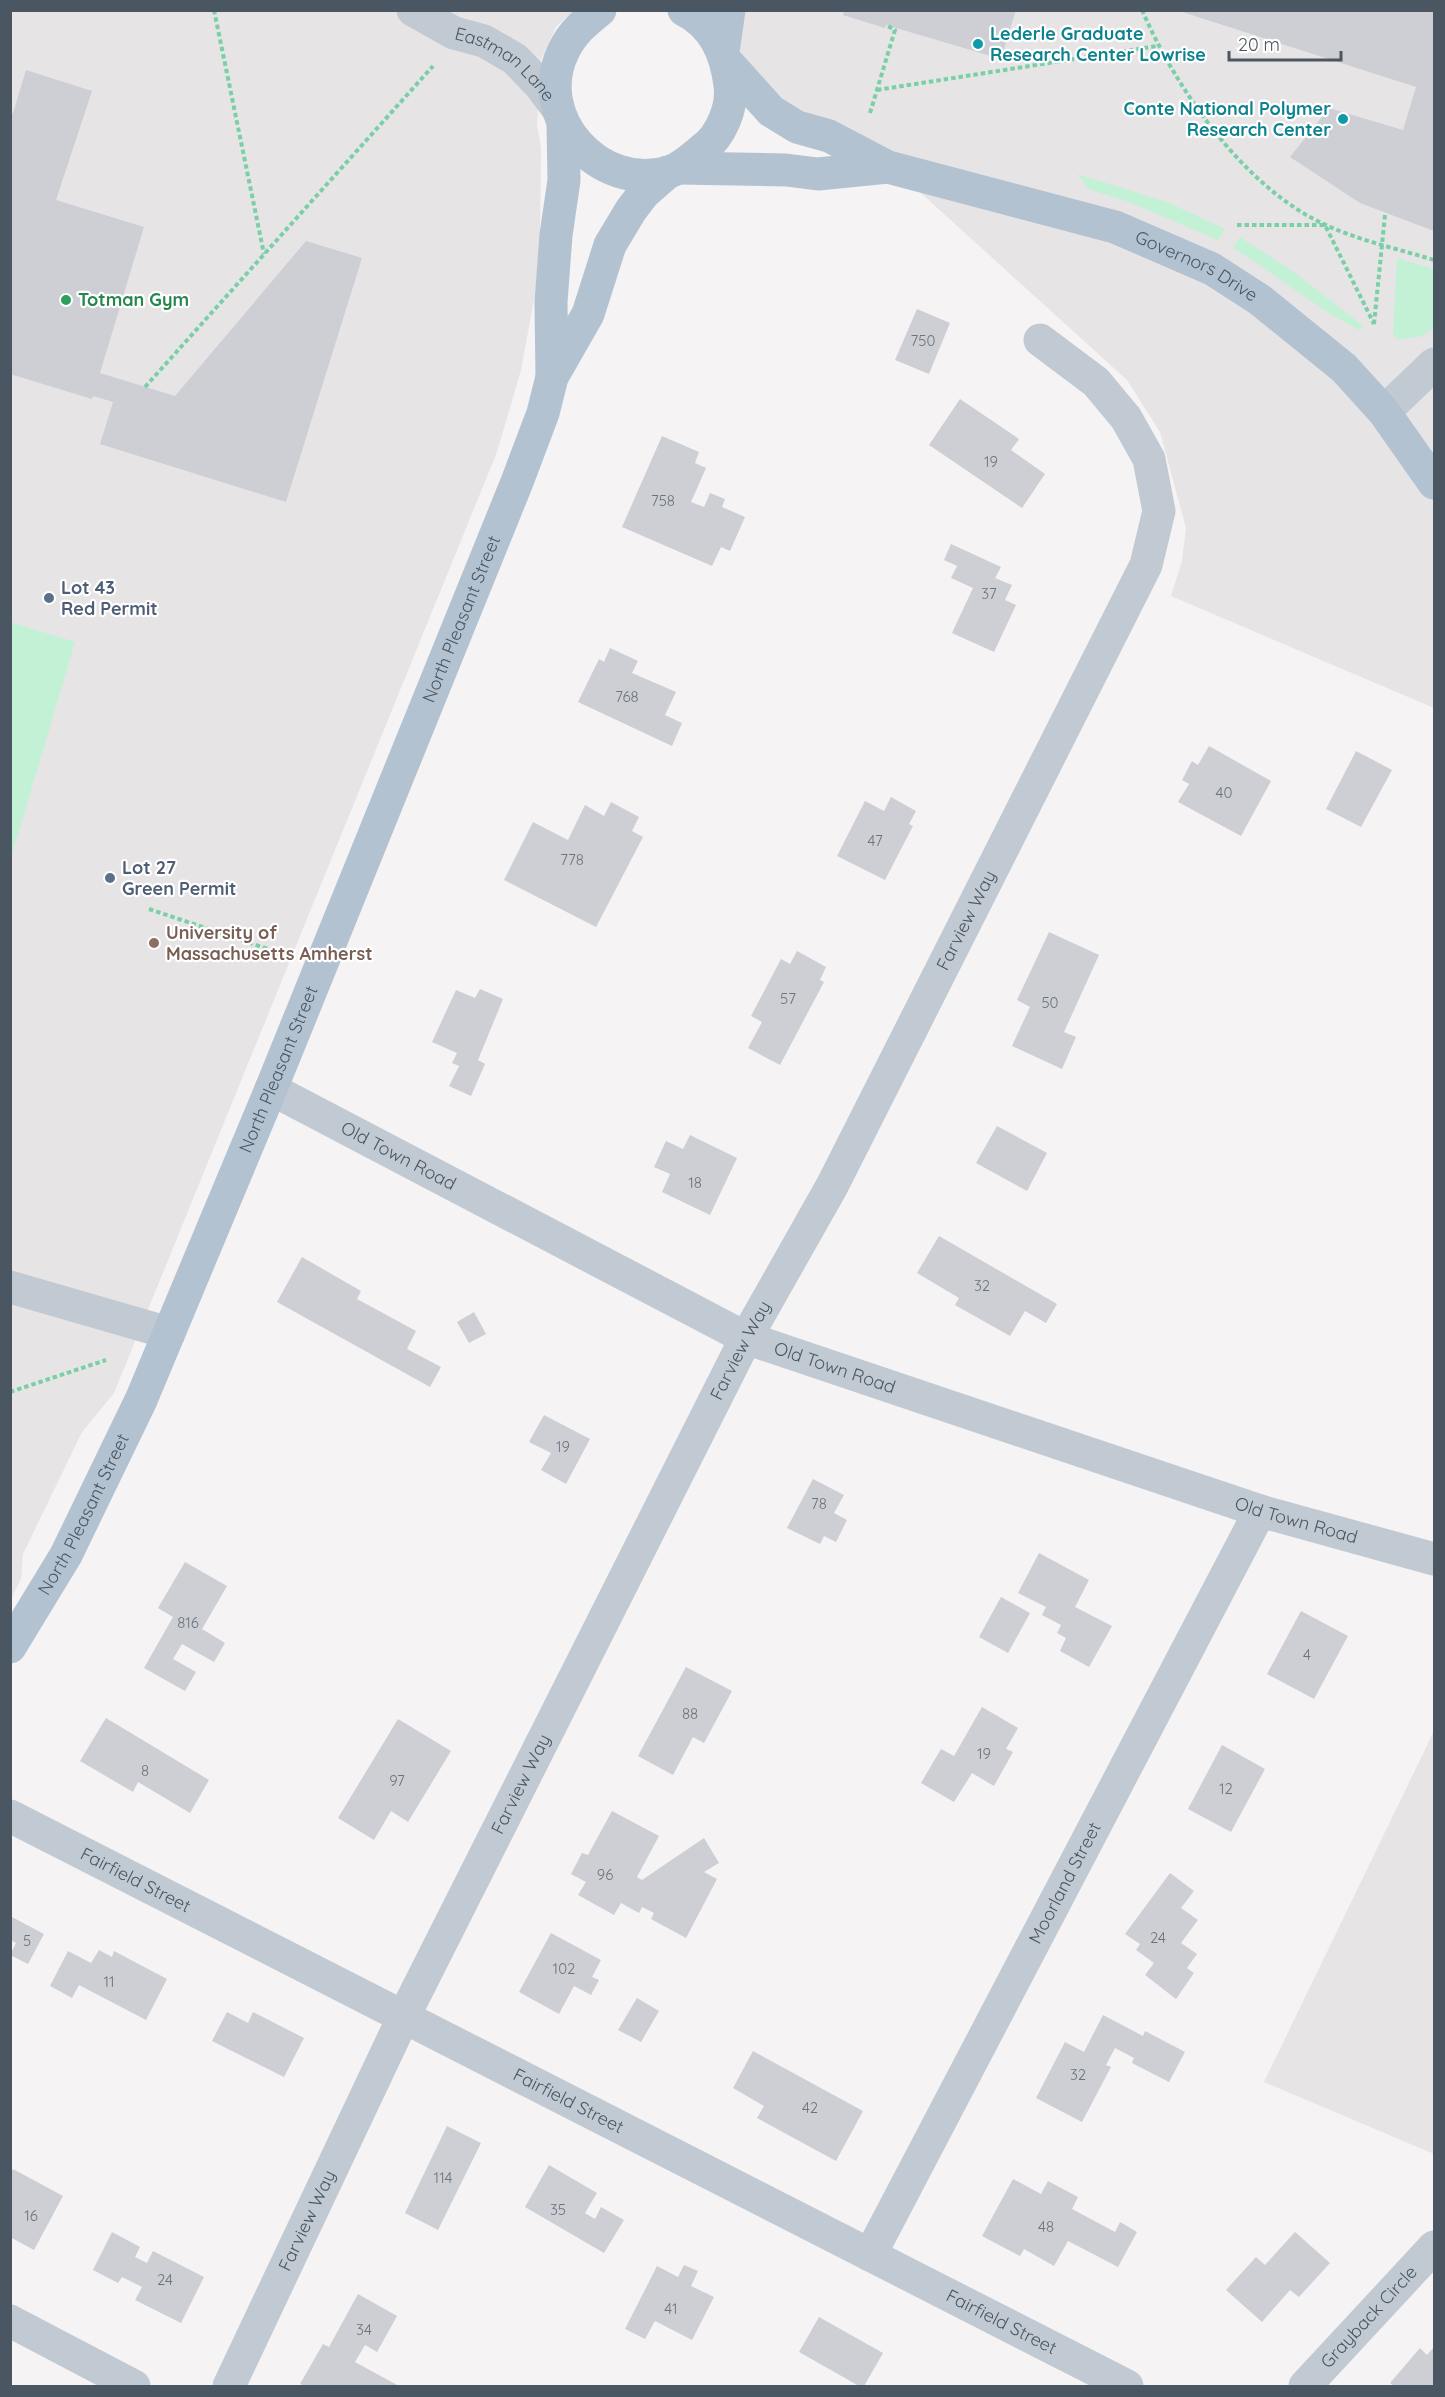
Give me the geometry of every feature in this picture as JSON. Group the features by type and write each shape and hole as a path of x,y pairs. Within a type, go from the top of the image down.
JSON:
{"main road":[{"name":"North Pleasant Street","path":"10,1647 85,1519 169,1333 272,1089 517,482 543,412 552,377 552,302 556,236 564,180 556,80 563,51 579,27 600,10"},
{"name":"Governors Drive","path":"684,10 694,15 711,32 725,58 771,111 797,127 829,136 888,167 1115,227 1212,269 1260,300 1304,333 1344,368 1384,412 1434,483"},
{"path":"725,58 729,10"},
{"name":"North Pleasant Street","path":"552,377 588,315 610,245 631,210 644,193 712,143 726,118 731,91 725,58"},
{"name":"Governors Drive","path":"560,117 576,144 593,159 613,170 635,175 673,170 786,170 818,174 888,167"}],"street":[{"name":"Eastman Lane","path":"413,10 454,33 484,41 515,59 540,85 560,117"},
{"name":"Farview Way","path":"229,2386 404,2016 746,1338 832,1186 1146,565 1158,511 1149,459 1126,418 1096,382 1040,340"},
{"path":"1384,412 1434,364"},
{"name":"Old Town Road","path":"272,1089 746,1338 1260,1511 1434,1559"},
{"path":"10,1287 169,1333"},
{"name":"Moorland Street","path":"870,2255 1260,1511"},
{"name":"Fairfield Street","path":"10,1816 1127,2386"},
{"name":"Grayback Circle","path":"1305,2386 1434,2247"},
{"path":"10,2321 135,2386"}],"path":[{"path":"214,10 264,254"},
{"path":"1142,10 1157,45 1206,118 1243,164 1283,199 1325,225 1434,260"},
{"path":"870,113 895,30 886,25"},
{"path":"877,90 1157,45"},
{"path":"145,387 433,66"},
{"path":"1325,225 1374,324 1386,215"},
{"path":"1237,225 1325,225"},
{"path":"149,909 271,950"},
{"path":"10,1392 106,1360"}],"shaded area":[{"name":"University of Massachusetts Amherst","path":"11,11 573,11 556,27 541,60 537,125 541,148 540,241 535,294 521,370 497,452 114,1393 82,1432 23,1554 21,1579 11,1599"},
{"path":"709,11 1434,11 1434,708 1171,596 1182,561 1186,528 1160,432 1127,380 912,185 791,108 768,86"},
{"path":"1434,1731 1434,2154 1264,2082"}],"green space":[{"path":"1077,174 1167,202 1225,229 1218,240 1129,202 1089,189"},
{"path":"1240,237 1294,272 1363,326 1360,330 1327,312 1233,248"},
{"path":"1397,258 1434,269 1434,328 1422,336 1398,340 1393,334"},
{"path":"10,622 75,642 11,858"}],"building":[{"name":"Lederle Graduate Research Center Lowrise","path":"844,10 1016,10 1001,59 886,25 885,28 843,15"},
{"name":"Conte National Polymer Research Center","path":"1176,10 1434,10 1434,231 1360,203 1290,157 1329,108 1403,130 1416,87"},
{"path":"26,70 92,91 56,200 144,227 100,373 175,396 306,241 362,258 286,502 100,444 113,402 93,396 92,399 10,374 10,113 13,113"},
{"path":"917,309 950,323 929,374 895,360"},
{"path":"960,399 1019,439 1011,450 1045,474 1022,508 929,445"},
{"path":"662,436 699,452 695,463 706,468 691,502 704,507 710,493 725,499 722,507 745,517 730,551 721,547 712,566 622,527"},
{"path":"951,544 1001,567 995,578 1012,585 1005,600 1016,605 994,652 952,633 973,588 951,578 957,566 944,560"},
{"path":"610,648 638,661 632,673 676,692 665,715 682,723 672,746 578,702 599,659 604,662"},
{"path":"1209,746 1271,781 1241,836 1178,802 1189,784 1182,780 1192,761 1198,765"},
{"path":"1356,751 1392,770 1361,827 1326,809"},
{"path":"891,797 916,811 909,824 913,826 885,880 837,856 865,801 884,811"},
{"path":"611,802 639,817 632,831 643,837 596,927 504,880 533,822 568,840 585,805 604,816"},
{"path":"1049,932 1099,955 1064,1032 1076,1037 1062,1069 1012,1046 1030,1007 1017,1000"},
{"path":"797,951 826,967 820,980 824,982 780,1065 748,1048 762,1022 751,1016 781,959 790,964"},
{"path":"480,989 503,999 478,1060 485,1064 471,1096 449,1086 459,1066 452,1063 457,1053 432,1042 456,990 475,998"},
{"path":"997,1126 1047,1153 1027,1191 976,1163"},
{"path":"690,1135 737,1158 710,1215 662,1192 670,1174 654,1167 666,1141 683,1149"},
{"path":"939,1236 1057,1304 1046,1323 1025,1311 1010,1336 955,1305 959,1298 917,1273"},
{"path":"302,1257 361,1291 357,1299 416,1331 407,1349 441,1367 430,1387 277,1302"},
{"path":"474,1312 486,1334 469,1343 457,1322"},
{"path":"544,1415 590,1439 566,1484 541,1470 551,1453 529,1442"},
{"path":"813,1479 844,1495 834,1513 847,1520 836,1542 824,1536 820,1544 787,1528"},
{"path":"1039,1553 1089,1580 1075,1607 1112,1626 1089,1667 1060,1651 1066,1638 1057,1633 1061,1625 1042,1615 1046,1607 1018,1593"},
{"path":"185,1562 227,1586 202,1629 225,1643 214,1662 182,1644 173,1659 196,1672 185,1691 144,1668 173,1617 158,1608"},
{"path":"1001,1597 1030,1613 1008,1653 979,1637"},
{"path":"1301,1611 1348,1636 1314,1699 1267,1674"},
{"path":"686,1667 732,1691 704,1743 693,1737 673,1775 638,1756"},
{"path":"982,1707 1018,1728 1006,1749 1013,1752 994,1786 972,1773 954,1802 921,1783 941,1749 954,1756"},
{"path":"106,1718 209,1780 190,1813 138,1782 133,1792 80,1761"},
{"path":"398,1719 451,1751 408,1822 391,1811 374,1840 338,1818"},
{"path":"1222,1745 1265,1769 1231,1832 1188,1809"},
{"path":"612,1811 659,1836 637,1877 642,1880 704,1838 719,1863 704,1872 717,1879 686,1938 651,1919 654,1913 642,1907 639,1913 621,1903 614,1915 578,1895 586,1882 571,1874 582,1853 588,1855"},
{"path":"1170,1873 1194,1891 1181,1908 1198,1920 1181,1943 1197,1954 1187,1968 1194,1973 1176,1999 1145,1975 1154,1963 1136,1950 1140,1944 1125,1934"},
{"path":"10,1916 44,1934 28,1964 10,1955 16,1943 10,1940"},
{"path":"551,1933 601,1960 592,1977 599,1980 591,1995 574,1986 559,2014 519,1992"},
{"path":"99,1950 112,1957 114,1951 167,1979 146,2020 79,1985 72,1998 50,1986 68,1951 91,1963"},
{"path":"637,1998 659,2011 641,2042 618,2030"},
{"path":"227,2012 248,2023 253,2012 304,2038 284,2077 212,2041"},
{"path":"1103,2015 1143,2036 1145,2031 1185,2052 1169,2082 1132,2063 1134,2058 1115,2048 1106,2065 1111,2067 1082,2122 1036,2098 1065,2042 1084,2052"},
{"path":"753,2051 863,2111 836,2161 757,2118 764,2106 733,2088"},
{"path":"447,2126 481,2143 438,2230 405,2213"},
{"path":"549,2165 597,2193 585,2213 595,2219 601,2207 624,2220 604,2253 525,2207"},
{"path":"13,2169 63,2196 34,2250 10,2237 10,2175"},
{"path":"1013,2179 1041,2194 1048,2181 1078,2197 1072,2209 1115,2232 1120,2222 1137,2232 1118,2267 1068,2241 1054,2266 1024,2249 1020,2256 982,2236"},
{"path":"112,2232 140,2247 135,2257 147,2263 153,2251 204,2277 181,2323 135,2300 142,2287 122,2277 118,2283 93,2270"},
{"path":"1295,2232 1330,2263 1299,2297 1290,2290 1262,2322 1226,2290 1256,2257 1265,2265"},
{"path":"684,2265 698,2271 691,2286 714,2297 692,2340 655,2321 645,2339 625,2329 657,2266 678,2277"},
{"path":"358,2294 397,2316 377,2352 365,2345 355,2362 399,2386 305,2386 300,2384 323,2344 329,2347"},
{"path":"819,2317 883,2353 864,2386 859,2386 799,2352"},
{"path":"1434,2347 1434,2386 1394,2386 1390,2383 1420,2348 1427,2355"}],"place":[{"name":"Lederle Graduate Research Center Lowrise","path":"978,44"},
{"name":"Conte National Polymer Research Center","path":"1343,119"},
{"name":"Totman Gym","path":"66,300"},
{"name":"Lot 43 Red Permit","path":"49,598"},
{"name":"Lot 27 Green Permit","path":"110,878"},
{"name":"University of Massachusetts Amherst","path":"154,943"}]}
